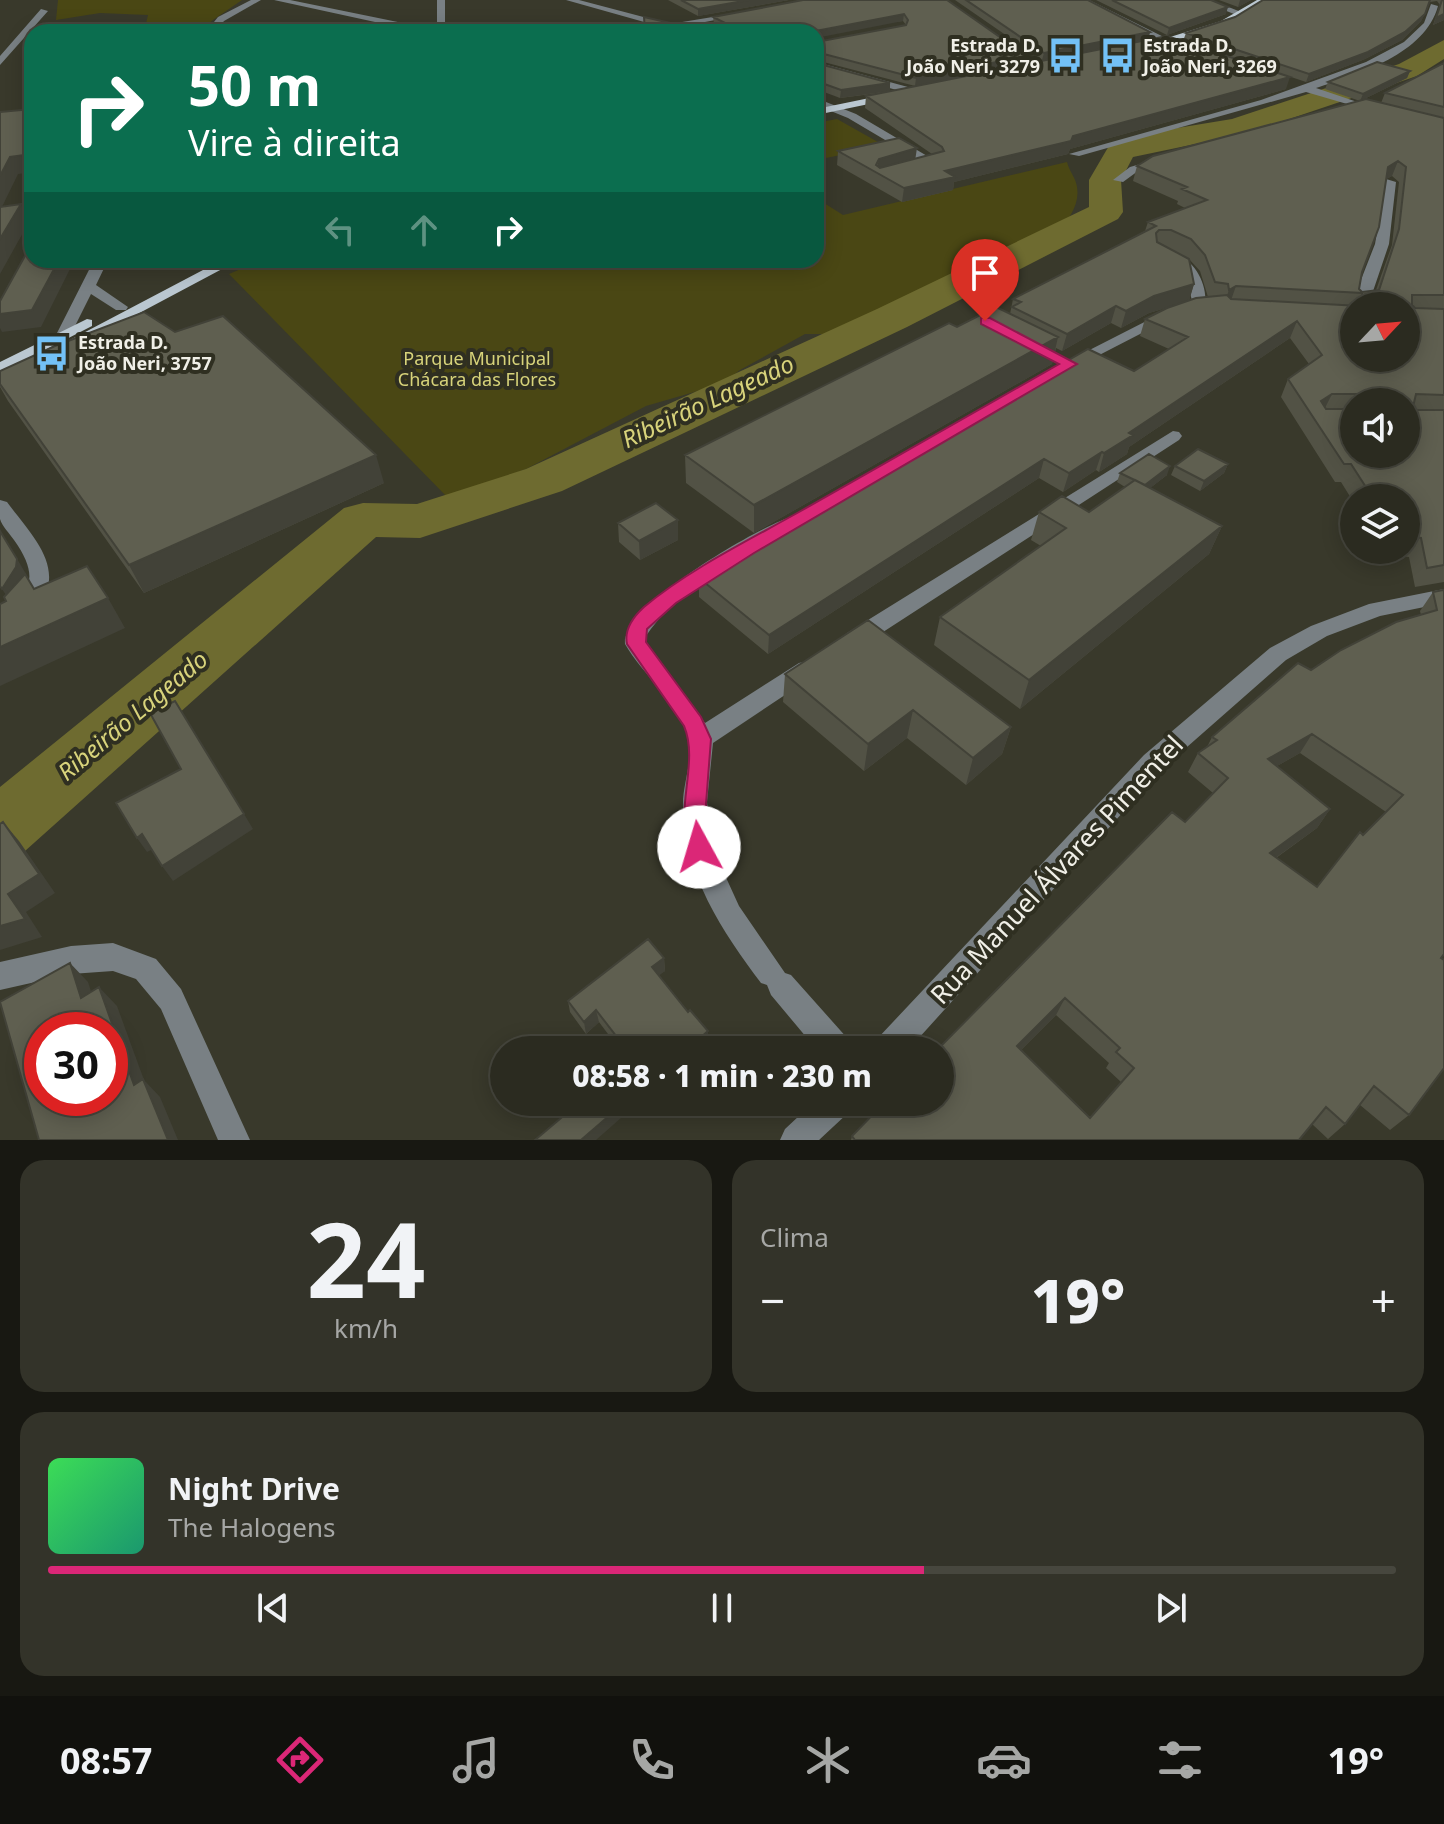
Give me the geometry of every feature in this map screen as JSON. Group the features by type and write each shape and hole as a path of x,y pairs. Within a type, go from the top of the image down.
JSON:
{"main road":[{"path":"1140,47 1242,14 1262,0"},
{"path":"824,110 929,89"},
{"path":"0,368 204,268"},
{"path":"0,381 217,268"}],"street":[{"path":"217,24 257,0"},
{"path":"278,0 395,24"},
{"path":"441,0 442,24"},
{"path":"570,0 662,24"},
{"path":"1083,0 1165,41 1196,52"},
{"path":"1203,0 1242,14"},
{"path":"1075,154 1308,89 1391,54 1428,25 1434,6"},
{"path":"33,24 44,11"},
{"path":"682,24 752,12"},
{"path":"0,62 24,34"},
{"path":"824,67 915,92"},
{"path":"1294,85 1319,93 1344,108 1377,101"},
{"path":"824,104 933,163 911,171"},
{"path":"1360,107 1382,114"},
{"path":"1119,180 1134,169 1175,158"},
{"path":"1364,292 1382,244 1390,182"},
{"path":"1061,364 1155,319 1207,306 1198,280 1183,265 1159,252"},
{"path":"64,335 98,268"},
{"path":"90,287 121,307"},
{"path":"700,739 1173,436"},
{"path":"0,506 39,562 42,581 37,597 26,612 0,629"},
{"path":"815,510 669,598 648,614 635,635 636,644 693,723 700,739 694,804 699,847 719,899 776,979 825,1036"},
{"name":"Rua Manuel Álvares Pimentel","path":"901,1036 1153,762 1278,654 1319,631 1376,609 1444,596"},
{"path":"0,976 71,960 113,957 146,969 171,999 234,1140"},
{"path":"796,1140 822,1116"}],"green space":[{"path":"58,0 242,0 207,24 146,24 148,15 100,13 56,20"},
{"path":"837,119 885,146 824,158 824,121"},
{"name":"Parque Municipal Chácara das Flores","path":"1067,162 1076,184 1075,206 1056,231 965,270 914,296 896,315 865,324 852,334 805,334 740,370 722,384 646,406 526,469 449,499 229,274 243,268 824,268 824,203 843,215"}],"building":[{"path":"681,0 749,0 698,9"},
{"path":"803,0 947,0 1027,56 916,78 824,54 824,41 906,25 908,20 904,14 824,29 824,24 727,24 713,17"},
{"path":"966,0 1088,0 1150,32 1044,53"},
{"path":"1112,0 1211,0 1228,7 1169,28"},
{"path":"1263,0 1430,0 1425,14 1405,32 1368,52 1309,74 1186,33 1235,17"},
{"path":"1442,0 1444,14 1436,18"},
{"path":"644,17 675,24 644,24"},
{"path":"1167,36 1290,77 1073,136 1071,141 945,171 955,177 904,188 838,151 899,138 917,148 879,159 876,165 880,168 944,151 866,96"},
{"path":"1377,62 1410,71 1363,94 1328,82"},
{"path":"1444,63 1444,107 1385,93"},
{"path":"824,65 890,83 841,90 824,84"},
{"path":"1366,99 1444,118 1444,295 1420,295 1420,292 1362,292 1344,292 1236,286 1229,290 1228,284 1215,282 1205,255 1191,239 1171,230 1159,230 1156,233 1157,242 1189,259 1194,284 1154,296 1126,311 1116,306 1067,334 1012,307 1021,302 1013,299 1156,226 1148,222 1207,200 1182,189 1187,187 1137,166 1153,156","holes":["1398,161 1406,167 1399,229 1379,290 1362,292 1359,289 1379,227 1388,167"]},
{"path":"24,110 24,155 10,157 0,176 0,112"},
{"path":"21,204 0,239 0,207"},
{"path":"24,258 24,268 55,268 32,310 0,314 0,301"},
{"path":"1227,295 1231,299 1340,305 1340,372 1420,372 1420,308 1444,309 1444,395 1420,394 1420,388 1340,388 1340,394 1332,394 1321,401 1326,409 1340,409 1340,458 1288,379 1322,355 1297,321 1104,453 1069,473 1044,459 769,635 699,578 779,532 773,529 1088,349 1134,371 1188,337 1145,319 1196,298"},
{"path":"996,307 1058,337 754,505 685,455 949,323 957,327"},
{"path":"144,312 175,332 223,316 376,455 129,565 0,384 0,371"},
{"path":"1420,410 1444,410 1444,565 1427,568 1420,538 1420,484 1364,484 1354,468 1420,468"},
{"path":"1198,449 1228,464 1204,481 1175,466"},
{"path":"1149,454 1170,466 1145,485 1120,473"},
{"path":"1135,480 1222,526 1029,680 940,617 1066,528 1039,512 1062,496 1089,512"},
{"path":"656,503 678,520 639,541 618,523"},
{"path":"0,531 17,559 16,567 2,589 0,586"},
{"path":"87,566 108,598 0,647 0,604 6,601 4,597 25,574 34,589"},
{"path":"1444,590 1444,954 1441,958 1444,960 1444,1068 1409,1115 1374,1086 1345,1124 1326,1107 1299,1140 855,1140 852,1136 871,1116 954,1116 954,1036 951,1036 1172,812 1185,822 1228,778 1198,753 1217,740 1212,737 1298,663 1311,670 1341,650 1396,622 1437,610 1433,592","holes":["1312,734 1403,795 1363,835 1360,832 1317,887 1270,853 1330,809 1268,759","1065,998 1120,1048 1116,1052 1134,1068 1090,1118 1017,1046"]},
{"path":"868,620 1011,727 973,758 913,710 868,744 785,674"},
{"path":"175,701 244,814 162,866 142,834 137,838 116,803 181,769 150,713"},
{"path":"3,822 39,874 8,894 25,919 0,926 0,824"},
{"path":"648,939 664,958 652,967 688,1012 690,1010 708,1031 702,1036 616,1036 596,1010 584,1022 568,1001"},
{"path":"70,963 81,998 99,987 108,1012 24,1012 24,1087 0,1002"},
{"path":"128,1068 134,1085 143,1079 168,1140 39,1140 32,1116 128,1116"},
{"path":"563,1116 609,1116 581,1140 535,1140"}],"waterway":[{"name":"Ribeirão Lageado","path":"0,829 363,520 420,521 544,480 892,318 1106,212 1105,180 1121,151 1165,139 1237,127 1408,70 1444,48"}],"place":[{"name":"Estrada D. João Neri, 3279","path":"1066,56"},
{"name":"Estrada D. João Neri, 3269","path":"1117,56"},
{"name":"Estrada D. João Neri, 3757","path":"52,353"}],"route":[{"path":"699,847 694,804 701,757 700,739 693,723 636,644 635,635 639,626 648,614 669,598 748,549 1070,364 985,321"}]}
